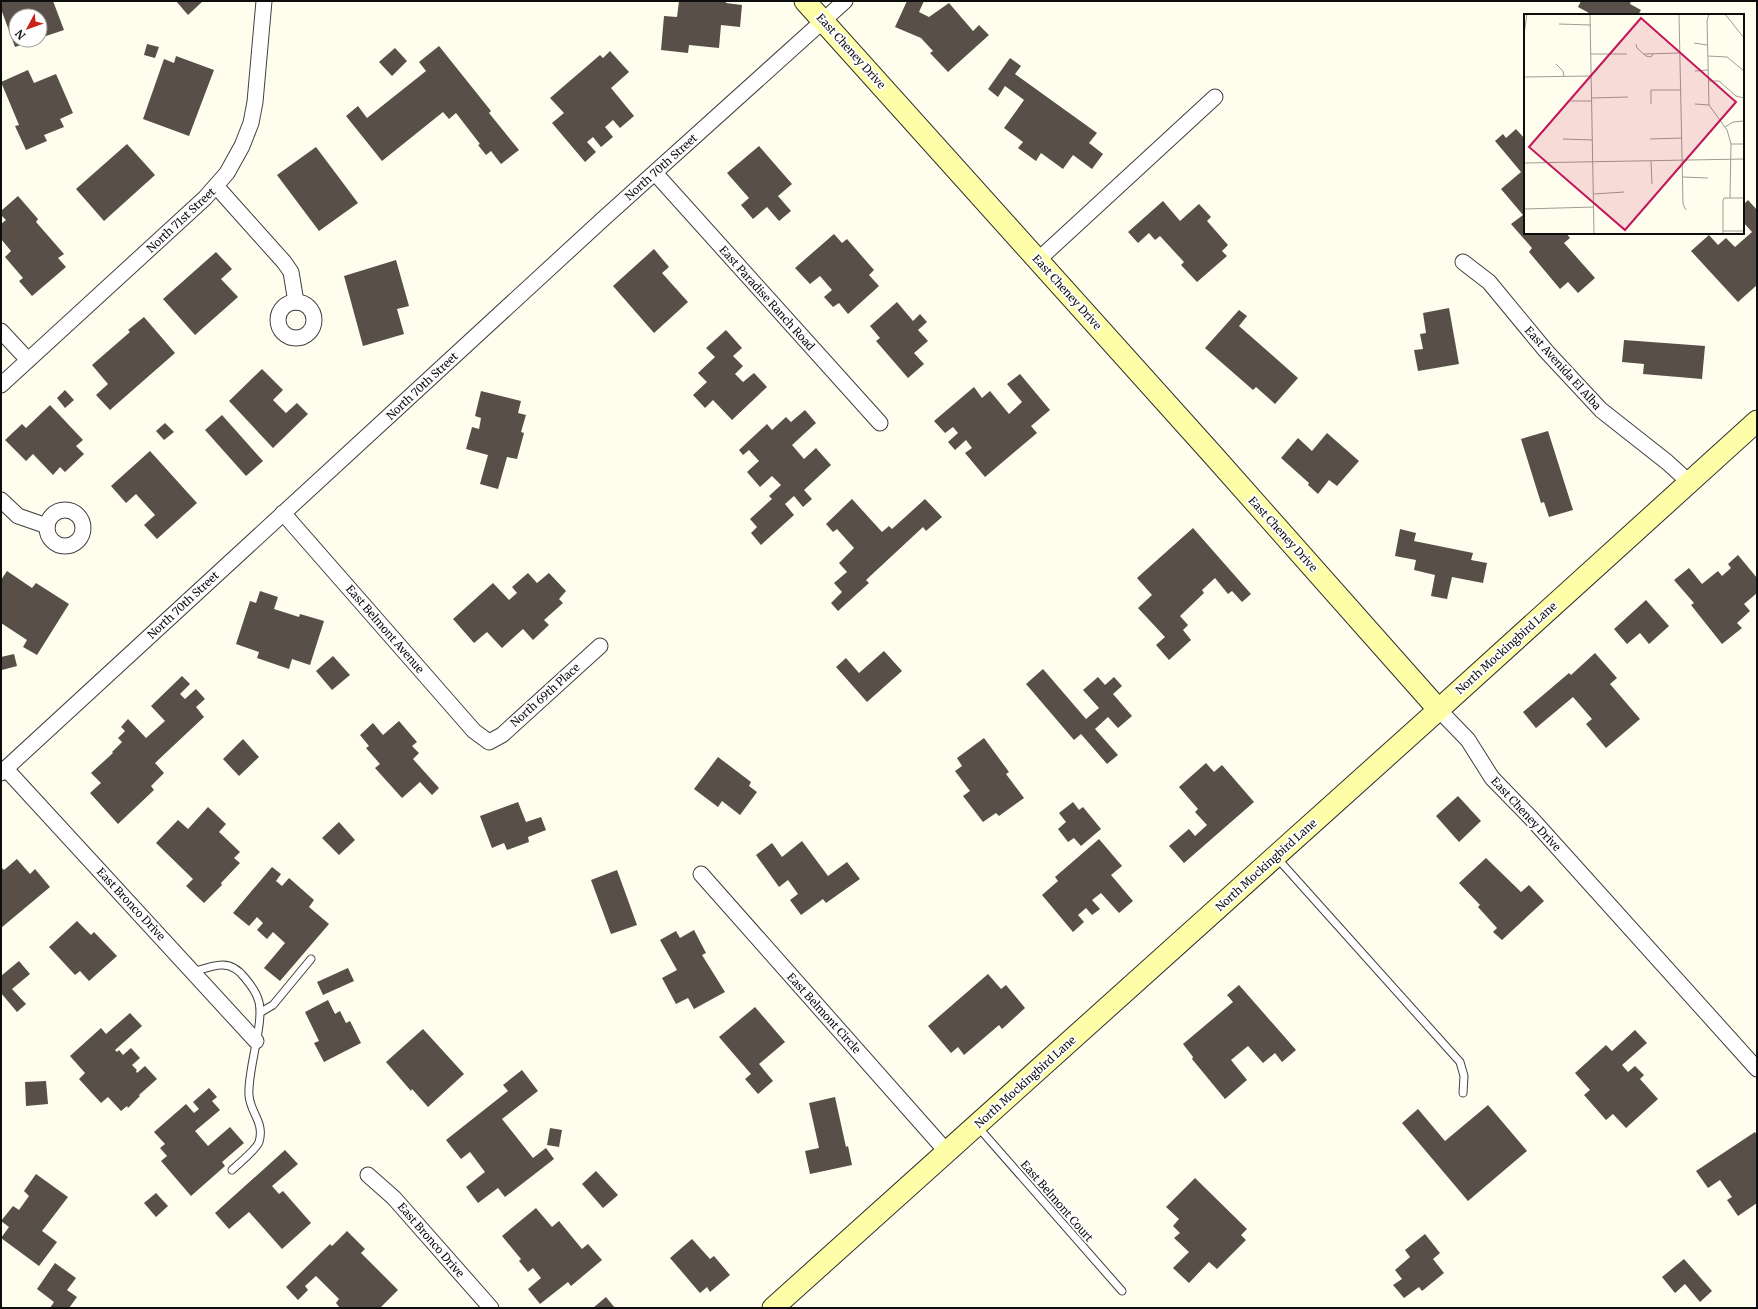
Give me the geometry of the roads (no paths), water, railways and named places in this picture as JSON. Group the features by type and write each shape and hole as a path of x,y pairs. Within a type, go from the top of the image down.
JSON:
{"street":[{"name":"North 71st Street","path":"1,385 216,186 242,146 251,123 255,102 264,1"},
{"name":"East Cheney Drive","path":"805,1 1439,710 1468,740 1492,778 1536,823 1757,1069"},
{"name":"North 70th Street","path":"3,771 283,513 844,1"},
{"path":"1038,260 1215,97"},
{"name":"East Paradise Ranch Road","path":"655,173 880,423"},
{"path":"216,186 284,262 291,272 296,302"},
{"name":"East Avenida El Alba","path":"1463,262 1489,282 1546,351 1601,410 1667,462 1689,482"},
{"path":"1,331 28,360"},
{"name":"North Mockingbird Lane","path":"784,1305 976,1125 1439,710 1757,421"},
{"path":"1,500 18,516 47,526"},
{"name":"East Belmont Avenue","path":"283,513 474,731 489,742"},
{"name":"North 69th Place","path":"489,742 502,735 600,646"},
{"name":"East Bronco Drive","path":"3,771 193,972 256,1041"},
{"name":"East Belmont Circle","path":"701,874 947,1152"},
{"name":"East Bronco Drive","path":"368,1175 394,1198 491,1308"}],"lane":[{"path":"1276,856 1460,1062 1464,1076 1463,1093"},
{"path":"261,1012 273,1005 311,959"},
{"path":"193,972 213,965 234,967 249,984 258,999 261,1012 248,1097 260,1124 261,1134 258,1144 232,1170"},
{"name":"East Belmont Court","path":"976,1125 1122,1291"}]}
